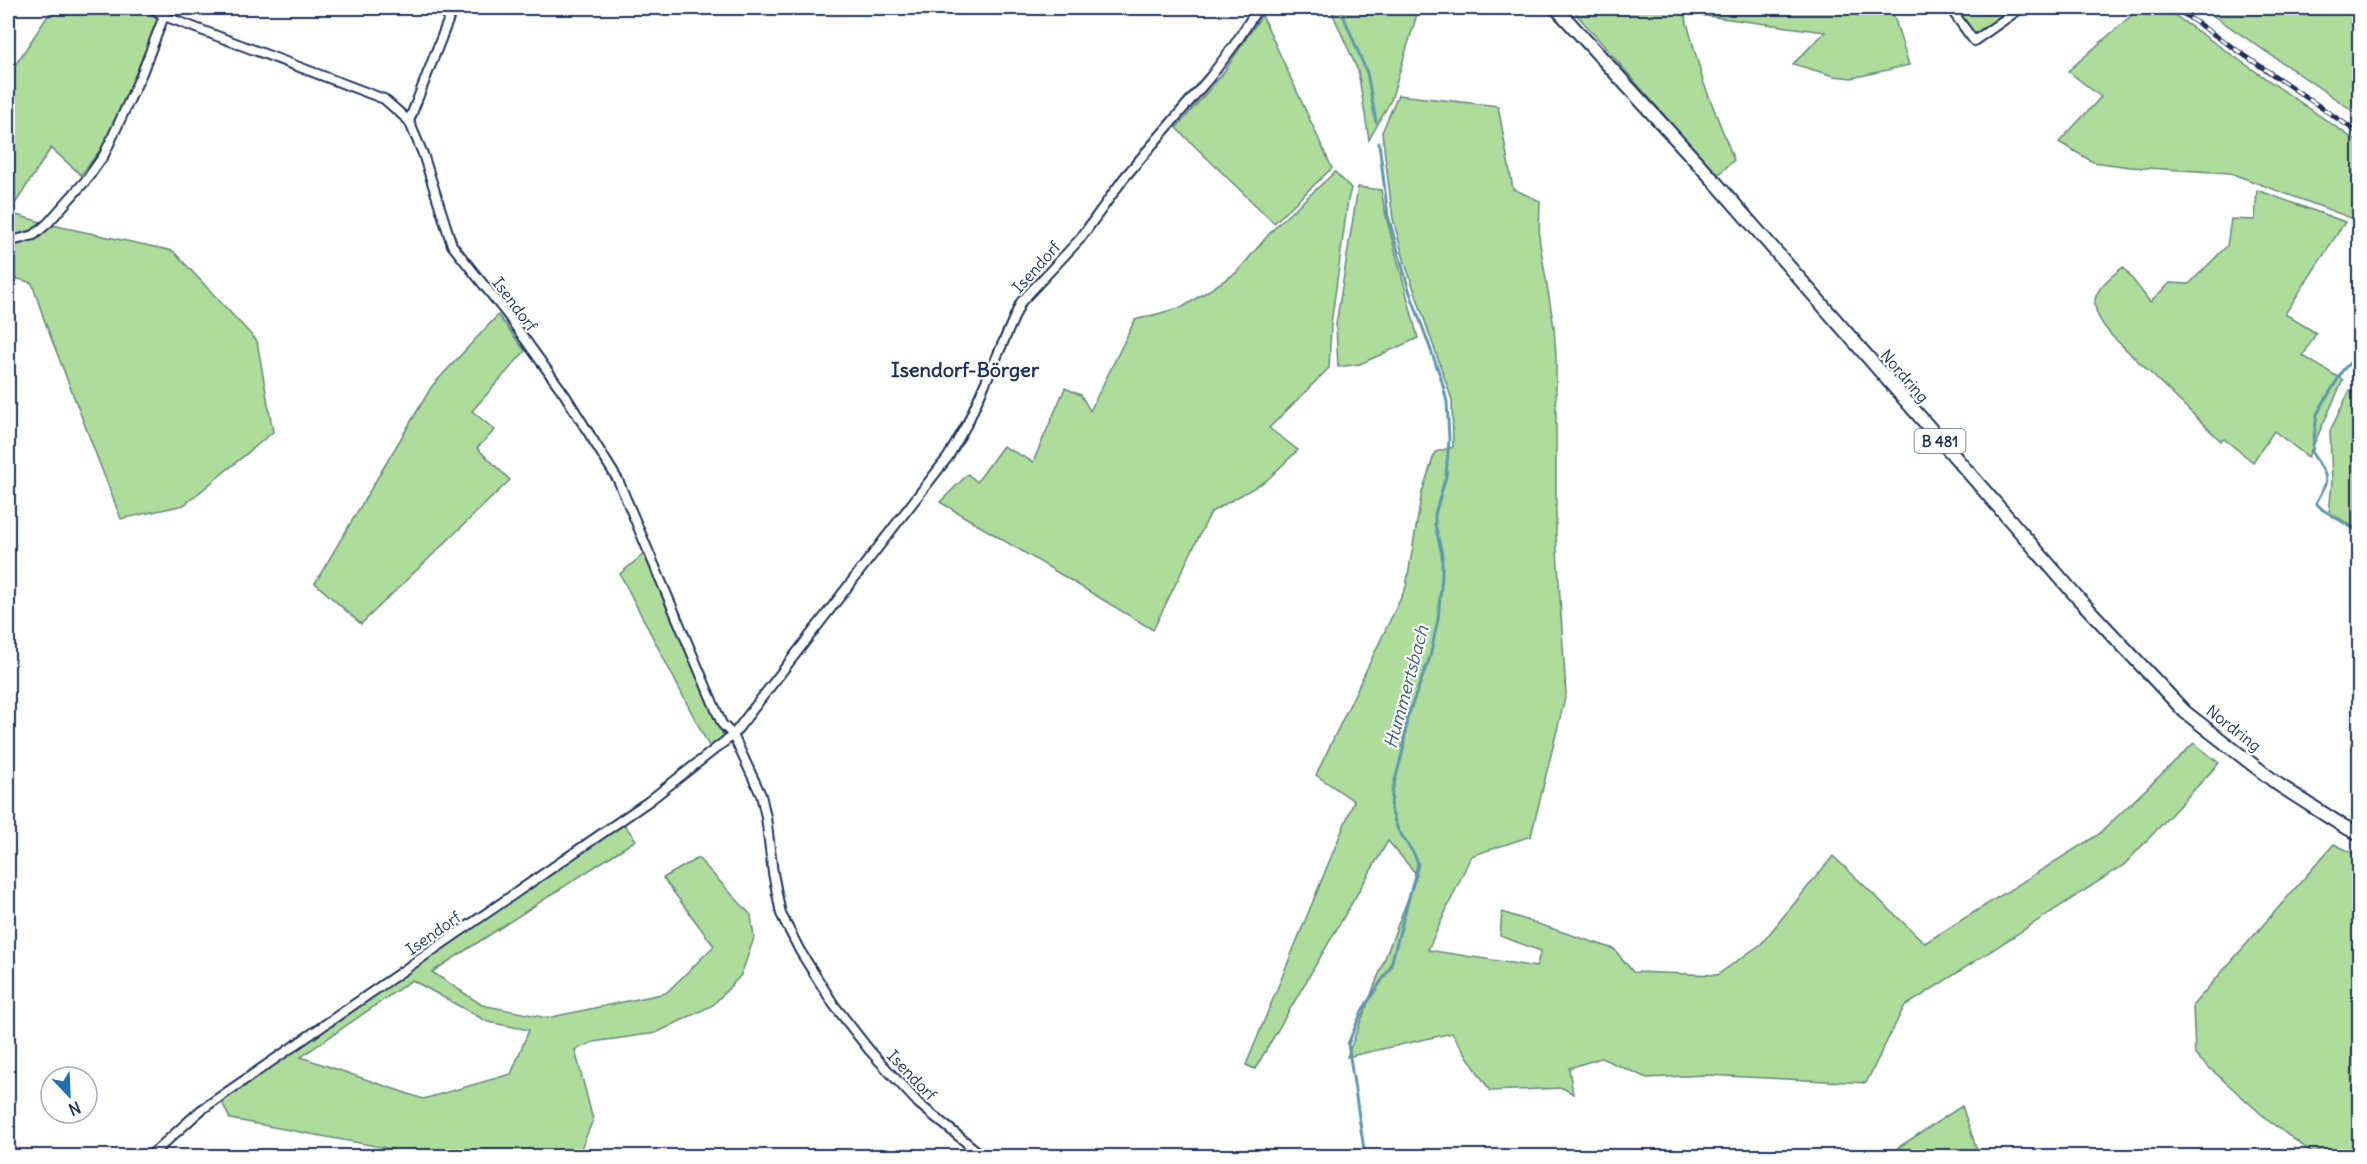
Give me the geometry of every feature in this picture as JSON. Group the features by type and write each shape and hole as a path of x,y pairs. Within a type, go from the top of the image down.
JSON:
{"main road":[{"name":"Nordring","path":"1556,8 1716,183 2078,598 2185,712 2279,784 2343,826 2360,834"}],"street":[{"name":"Isendorf","path":"152,8 164,16 384,99 410,121 452,245 506,313 565,394 618,480 722,724 733,735 761,795 781,914 800,951 834,1005 870,1051 919,1104 983,1156"},
{"path":"410,121 453,8"},
{"name":"Isendorf","path":"150,1156 201,1110 649,801 733,735 948,457 968,422 1021,302 1080,239 1124,178 1211,76 1258,8"},
{"path":"1950,8 1974,41 2021,8"},
{"path":"8,242 34,235 48,223 87,179 104,155 142,73 164,16"}],"green space":[{"path":"53,8 143,8 160,18 107,141 81,175 51,148 9,213 52,225 173,251 257,341 273,432 184,505 121,519 32,283 8,276 8,76"},
{"path":"1330,8 1419,8 1391,100 1369,140 1358,71"},
{"path":"1571,8 1683,8 1703,81 1734,160 1717,176"},
{"path":"1690,8 1901,8 1893,13 1909,65 1852,78 1834,76 1793,64 1825,32 1692,14"},
{"path":"1955,8 2016,8 1974,37"},
{"path":"2140,8 2164,8 2359,143 2359,221 2230,173 2130,167 2093,162 2059,142 2101,97 2068,71"},
{"path":"2202,8 2359,8 2359,116 2346,106"},
{"path":"1262,15 1332,168 1274,223 1176,128 1221,76"},
{"path":"1398,95 1498,106 1513,189 1540,201 1539,238 1554,327 1556,356 1556,534 1566,694 1531,836 1471,856 1428,950 1536,967 1541,951 1500,936 1502,912 1614,949 1633,972 1717,975 1761,944 1833,856 1925,943 2099,834 2194,743 2219,763 2124,865 1904,1007 1866,1083 1706,1075 1647,1078 1601,1058 1569,1068 1573,1094 1563,1088 1490,1091 1452,1033 1347,1057 1417,875 1388,841 1255,1069 1246,1065 1354,801 1316,775 1406,587 1422,492 1435,452 1453,447 1452,400 1405,263 1393,219 1382,132"},
{"path":"1335,172 1351,188 1331,324 1329,368 1269,428 1298,450 1266,481 1211,512 1153,630 940,502 968,474 977,482 1003,446 1033,462 1065,388 1081,395 1090,411 1135,320 1183,307 1236,273 1276,226"},
{"path":"1358,187 1381,190 1418,338 1360,364 1338,367 1336,325"},
{"path":"2257,190 2345,222 2285,314 2316,333 2303,356 2343,380 2308,457 2274,431 2253,462 2224,439 2221,441 2112,336 2098,315 2095,298 2104,283 2123,267 2150,302 2170,283 2189,284 2227,246 2231,219 2255,220"},
{"path":"498,315 525,351 472,411 495,430 477,448 510,480 361,624 315,583 432,386"},
{"path":"2350,390 2359,395 2359,533 2329,514 2332,481 2330,431"},
{"path":"646,552 724,737 710,748 620,574"},
{"path":"624,824 636,840 432,972 482,1005 547,1018 666,993 714,946 663,878 698,858 751,915 754,938 741,975 713,1005 656,1033 593,1042 575,1050 593,1120 578,1156 392,1156 392,1149 230,1119 220,1098","holes":["412,980 488,1022 529,1030 511,1074 423,1099 301,1057"]},
{"path":"2334,844 2359,856 2359,1156 2317,1156 2270,1122 2195,1055 2193,1005"},
{"path":"1962,1106 1979,1156 1885,1156"}],"waterway":[{"name":"Hummertsbach","path":"1340,8 1367,73 1376,122"},
{"name":"Hummertsbach","path":"1365,1156 1348,1044 1363,1009 1390,968 1418,864 1398,830 1391,810 1392,792 1403,750 1407,718 1430,657 1438,619 1442,555 1435,514 1446,476 1449,439 1447,402 1441,378 1409,290 1388,216 1379,143"},
{"path":"2360,352 2343,370 2317,414 2312,453 2326,477 2316,503 2323,510 2360,531"}],"railway":[{"path":"2175,8 2360,134"}],"district":[{"name":"Isendorf-Börger","path":"965,369"}]}
